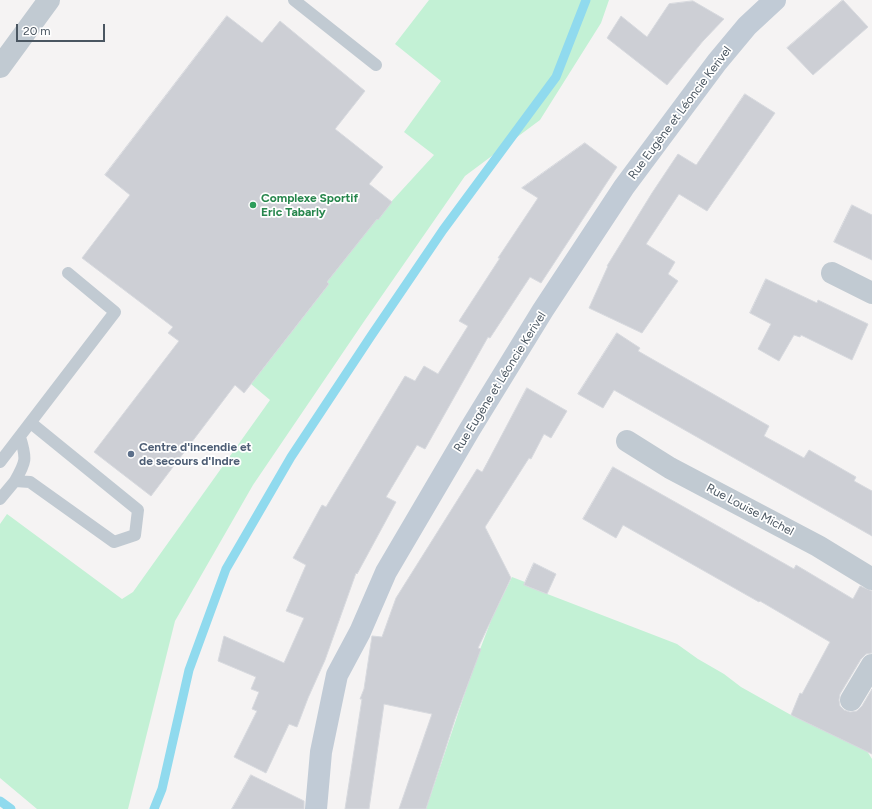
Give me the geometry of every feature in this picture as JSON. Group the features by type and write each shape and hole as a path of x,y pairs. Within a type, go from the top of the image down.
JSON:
{"main road":[{"name":"Rue Eugène et Léoncie Kerivel","path":"316,809 321,752 337,675 360,632 386,572 543,310 624,187 717,62 747,26 775,0"}],"street":[{"path":"0,67 49,0"},
{"path":"832,272 872,293"},
{"name":"Rue Louise Michel","path":"627,441 670,468 818,546 872,579"},
{"path":"851,700 872,665"}],"lane":[{"path":"294,0 376,65"},
{"path":"0,462 115,312 68,273"},
{"path":"15,481 30,482 114,542 135,535 138,510 31,423"},
{"path":"0,499 15,481 24,464 24,449 20,437"}],"green space":[{"path":"429,0 609,0 601,23 540,120 465,176 253,485 175,621 128,809 37,809 0,778 0,524 7,514 122,599 133,592 270,400 251,384 329,284 327,282 380,214 434,155 404,132 441,81 395,44"},
{"path":"512,577 525,582 524,585 677,644 698,659 724,674 741,687 791,715 867,751 872,759 872,809 426,809 476,660 492,618"}],"building":[{"path":"843,0 868,27 813,75 787,48"},
{"path":"693,1 724,19 703,41 667,85 607,38 621,16 647,37 669,4"},
{"name":"Complexe Sportif Eric Tabarly","path":"227,16 262,43 280,21 365,91 335,129 383,167 369,184 392,202 327,282 329,284 244,393 235,385 151,496 94,452 179,341 168,333 173,327 82,258 130,195 105,175"},
{"path":"745,94 775,113 707,211 679,194 646,244 675,262 668,274 678,281 642,333 589,308 607,266 678,154 696,165"},
{"path":"585,143 617,167 541,283 530,277 490,338 488,337 425,449 417,445 386,497 396,502 357,574 356,573 325,660 297,727 289,724 266,773 234,757 257,711 252,709 259,692 251,689 256,677 218,661 224,636 284,663 304,618 286,611 306,565 293,558 322,505 326,507 405,376 415,381 424,366 438,374 468,326 459,321 500,258 498,258 538,198 522,188"},
{"path":"852,205 872,215 872,260 834,242"},
{"path":"766,279 817,303 818,300 868,324 852,360 801,335 800,337 794,335 779,361 758,349 771,324 750,313"},
{"path":"617,333 640,348 638,351 769,426 764,436 804,458 809,450 856,477 854,481 872,491 872,536 614,390 603,408 578,394"},
{"path":"527,388 567,411 551,438 544,434 531,459 529,458 485,527 511,578 478,648 481,649 455,719 426,809 399,809 432,714 384,704 369,809 345,809 362,699 360,699 364,689 372,636 382,637 396,598 477,469 482,472"},
{"path":"613,467 794,569 796,565 853,599 860,586 872,591 872,653 866,654 861,659 840,694 839,700 840,706 844,710 850,712 857,711 862,706 872,689 872,754 791,715 800,693 802,694 830,642 760,601 759,602 623,525 616,538 583,519"},
{"path":"534,563 556,574 547,594 524,585"},
{"path":"251,775 304,801 304,809 232,809"}],"waterway":[{"path":"154,809 162,789 189,670 226,569 291,457 371,336 443,230 556,77 586,0"},
{"path":"0,801 11,809"}],"place":[{"name":"Complexe Sportif Eric Tabarly","path":"253,205"},
{"name":"Centre d'incendie et de secours d'Indre","path":"131,454"}]}
